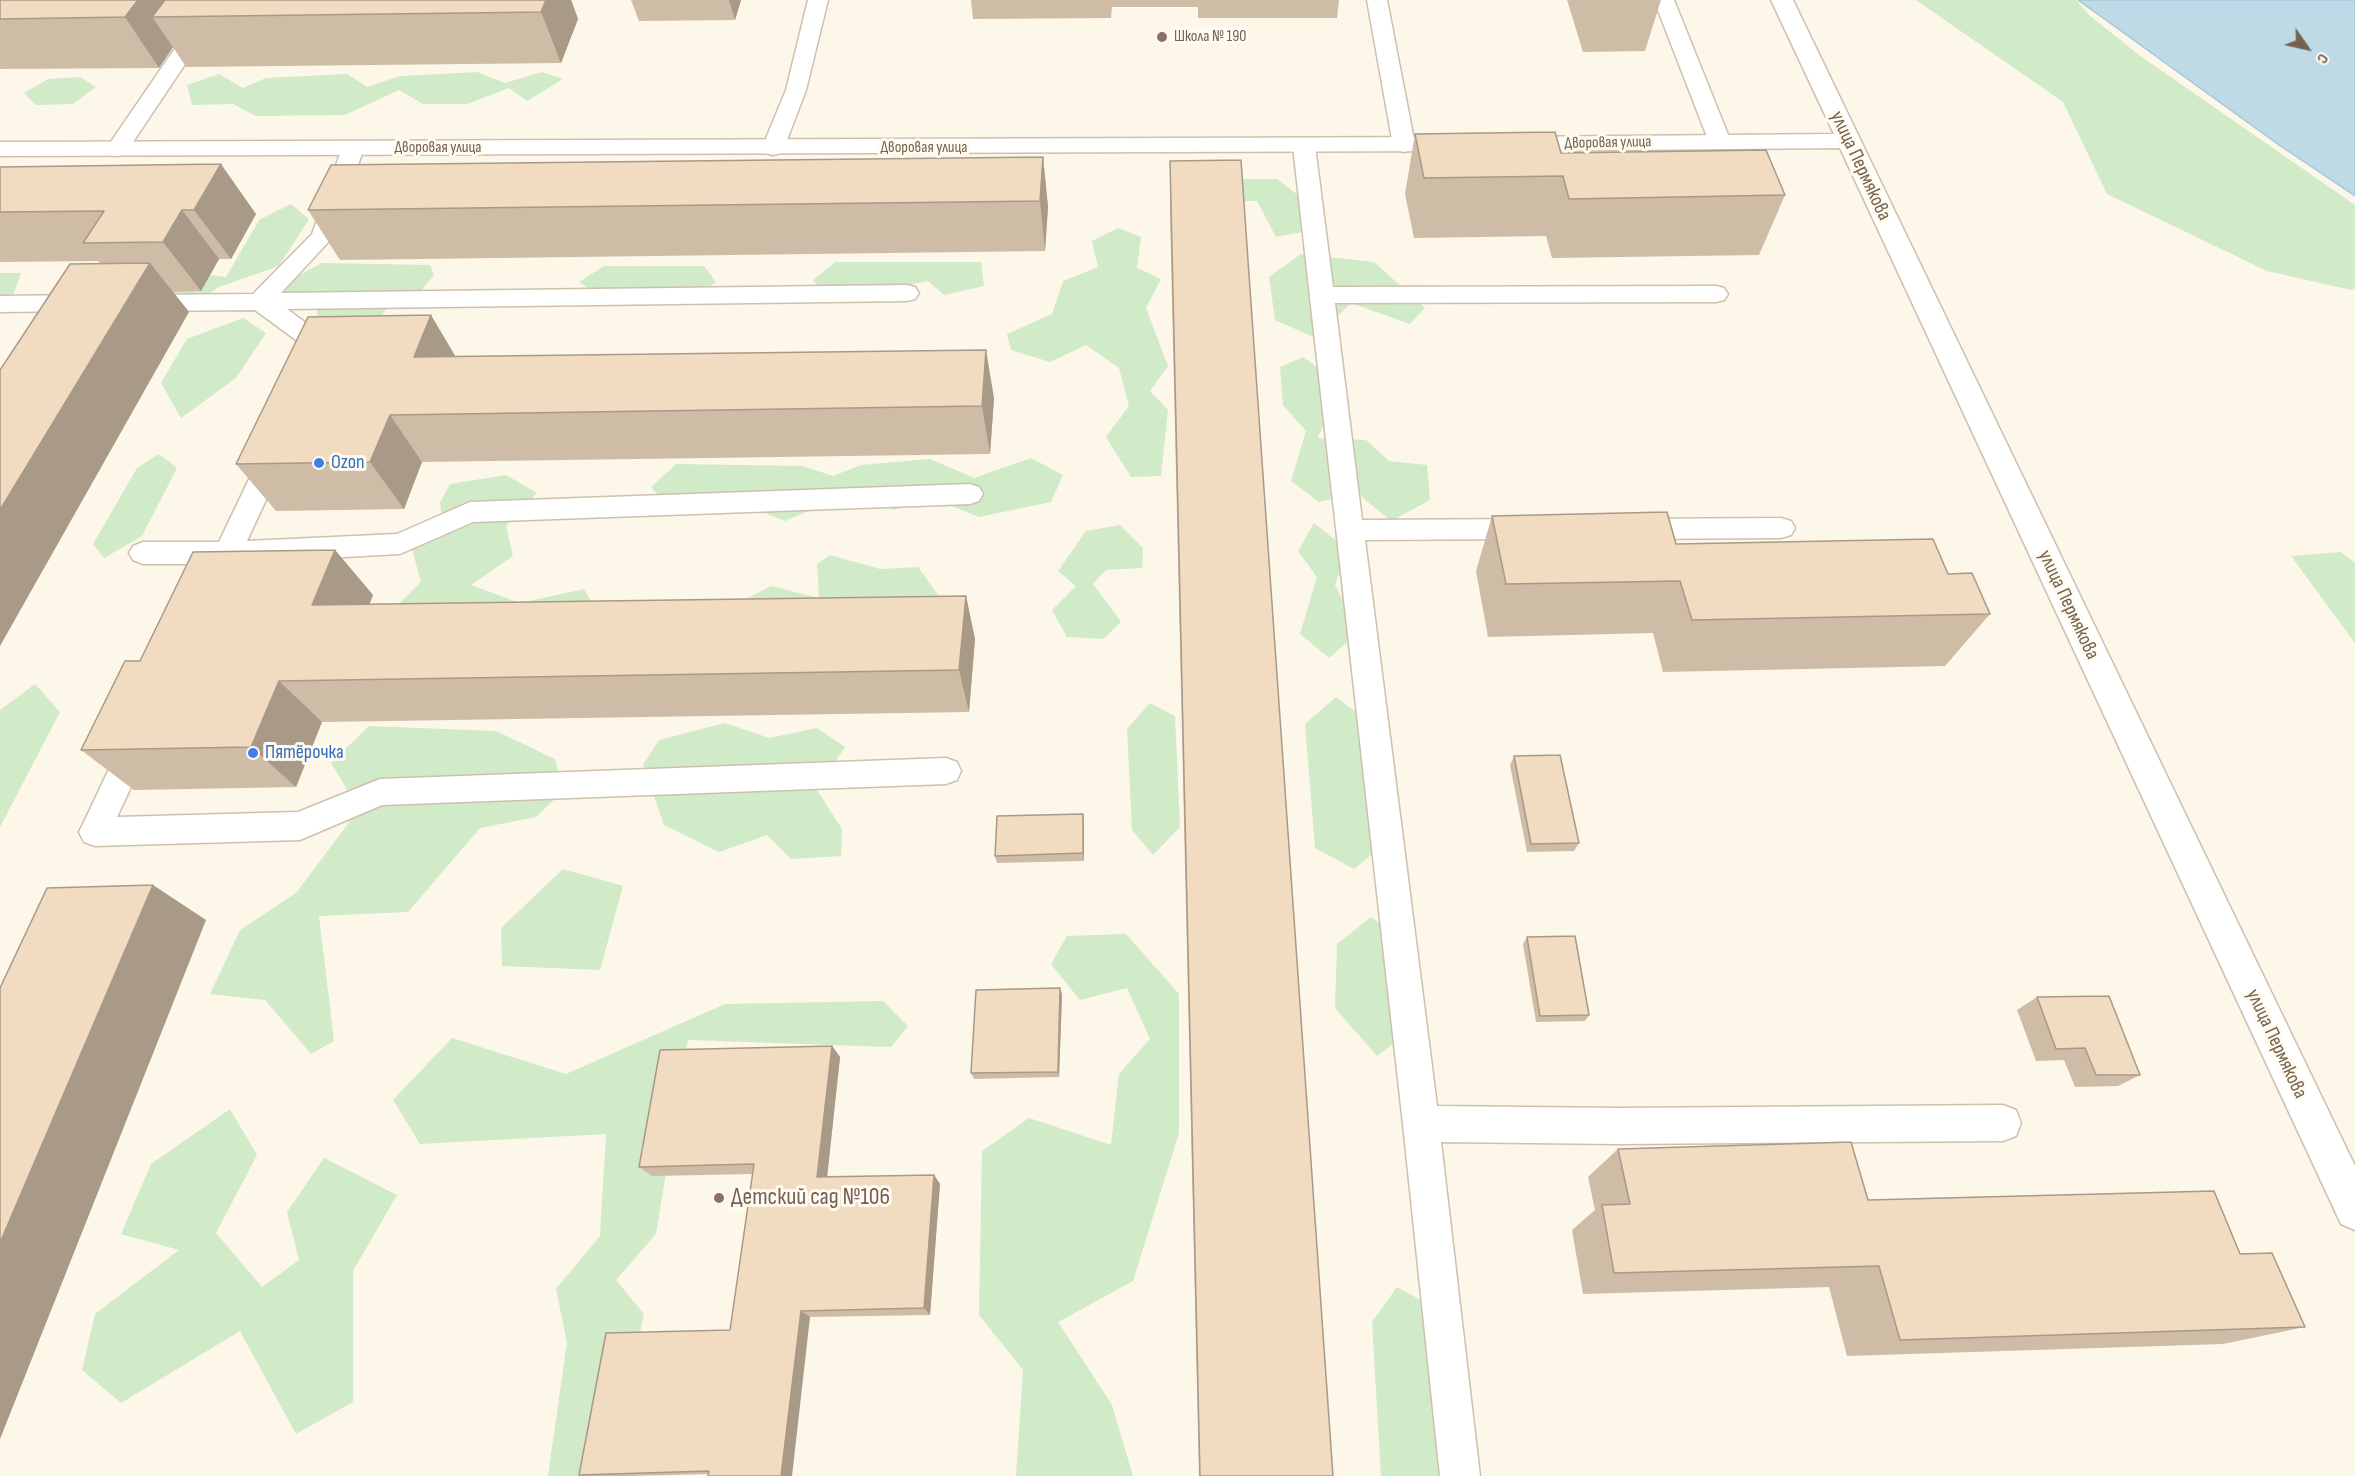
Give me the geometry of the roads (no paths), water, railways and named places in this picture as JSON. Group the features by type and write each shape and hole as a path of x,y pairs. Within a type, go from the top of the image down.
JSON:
{"street":[{"name":"улица Пермякова","path":"1782,0 2355,1210"},
{"name":"Дворовая улица","path":"0,150 1304,146 1848,141"}],"lane":[{"path":"773,148 796,90 818,0"},
{"path":"1377,0 1404,145"},
{"path":"1664,0 1720,142"},
{"path":"191,4 217,2"},
{"path":"117,149 217,2"},
{"path":"1304,146 1421,1124 1460,1476"},
{"path":"260,301 322,237 353,148"},
{"path":"0,304 907,293"},
{"path":"1322,295 1716,294"},
{"path":"260,301 324,349 309,381"},
{"path":"202,607 288,424"},
{"path":"143,553 227,553 400,544 470,512 970,494"},
{"path":"1601,529 1781,528"},
{"path":"1350,530 1553,529"},
{"path":"151,714 95,832 300,826 380,792 946,771"},
{"path":"1421,1124 1618,1126 2003,1123"}],"water":[{"path":"2078,0 2355,0 2355,196 2279,145"}],"place":[{"name":"Школа № 190","path":"1162,37"},
{"name":"Ozon","path":"319,463"},
{"name":"Пятёрочка","path":"253,753"},
{"name":"Детский сад №106","path":"719,1198"}]}
